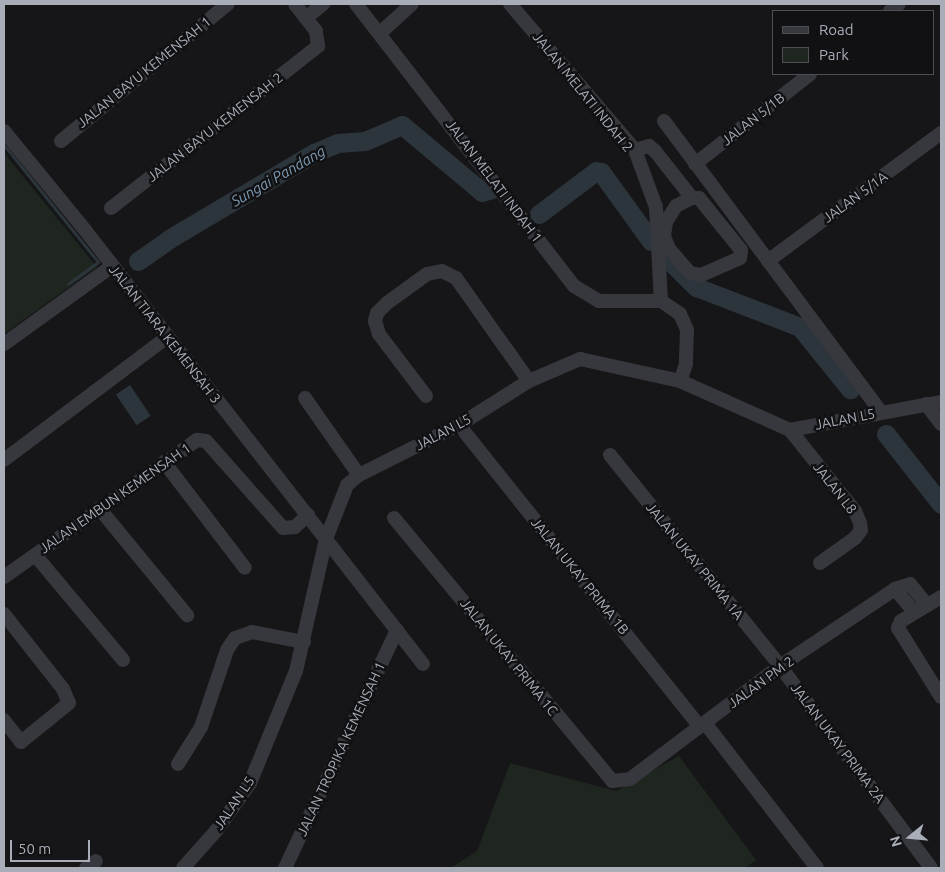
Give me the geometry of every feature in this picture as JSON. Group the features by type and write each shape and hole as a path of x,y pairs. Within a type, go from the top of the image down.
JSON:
{"street":[{"name":"JALAN BAYU KEMENSAH 1","path":"61,141 228,4"},
{"path":"295,4 307,17 323,4"},
{"name":"JALAN MELATI INDAH 1","path":"356,4 574,286 599,301 662,300"},
{"path":"380,33 412,4"},
{"name":"JALAN MELATI INDAH 2","path":"510,4 635,150 656,208 662,300"},
{"name":"JALAN BAYU KEMENSAH 2","path":"111,208 318,46 319,36 307,17"},
{"name":"JALAN 5/1B","path":"695,164 809,75"},
{"path":"664,121 881,412"},
{"name":"JALAN TIARA KEMENSAH 3","path":"4,131 308,515 423,664"},
{"name":"JALAN 5/1A","path":"768,261 941,134"},
{"path":"635,150 649,146 655,150 692,198"},
{"path":"692,198 699,198 741,250 740,258 701,275 690,274 669,249 664,236 666,222 676,206 692,198"},
{"path":"4,344 112,266"},
{"path":"426,396 380,334 375,321 377,313 387,303 428,274 442,271 456,278 529,381"},
{"path":"662,300 680,314 687,330 686,364 680,381"},
{"path":"4,460 167,338"},
{"name":"JALAN L5","path":"183,868 216,831 250,783 283,707 304,642 326,538 347,485 359,475 460,425 529,381 580,359 680,381 790,430 941,402"},
{"path":"305,398 359,475"},
{"path":"926,404 941,424"},
{"name":"JALAN UKAY PRIMA 1B","path":"460,425 817,868"},
{"name":"JALAN L8","path":"790,430 855,511 860,523 861,530 855,538 820,563"},
{"name":"JALAN EMBUN KEMENSAH 1","path":"4,577 197,440 206,441 283,528 295,527 308,515"},
{"name":"JALAN UKAY PRIMA 1A","path":"610,455 780,666"},
{"path":"164,462 245,568"},
{"path":"99,508 187,615"},
{"name":"JALAN UKAY PRIMA 1C","path":"394,518 606,777 618,782 630,779"},
{"path":"35,555 123,660"},
{"path":"914,612 895,589 910,584 927,605"},
{"name":"JALAN PM 2","path":"630,779 780,666 895,589"},
{"path":"941,597 901,621 898,628 941,697"},
{"path":"4,614 64,689 69,703 21,742 4,720"},
{"name":"JALAN TROPIKA KEMENSAH 1","path":"285,868 397,630"},
{"path":"178,764 201,727 227,650 235,638 252,632 304,642"},
{"name":"JALAN UKAY PRIMA 2A","path":"780,666 931,868"}],"green space":[{"path":"4,153 97,267 4,334"},
{"path":"679,756 756,860 745,868 451,868 477,851 510,763 616,791"}],"shaded area":[{"path":"130,385 151,416 137,425 116,395"}],"waterway":[{"name":"Sungai Pandang","path":"138,261 169,239 314,153 337,143 365,141 402,125 482,192 495,188"},
{"name":"Sungai Pandang","path":"4,145 98,262 68,284"},
{"name":"Sungai Pandang","path":"539,214 596,171 601,172 651,241"},
{"name":"Sungai Pandang","path":"668,259 696,287 800,327 850,389"},
{"name":"Sungai Pandang","path":"886,434 941,504"}]}
